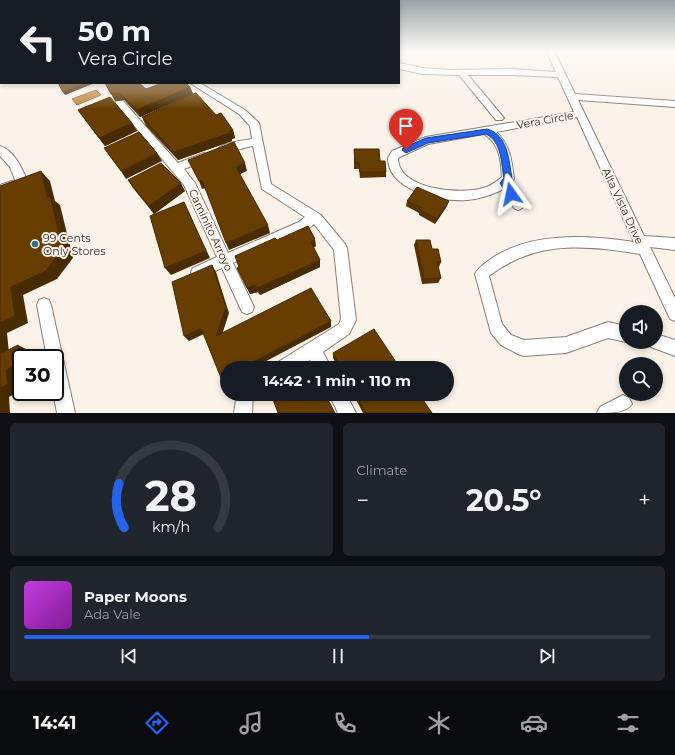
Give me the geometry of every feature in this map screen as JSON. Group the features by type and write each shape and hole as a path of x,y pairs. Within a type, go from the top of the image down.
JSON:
{"street":[{"path":"420,70 462,73 512,72 562,75"},
{"name":"Alta Vista Drive","path":"560,70 579,114 675,314"},
{"path":"462,73 500,118"},
{"path":"196,84 242,112 255,124 266,186 314,217 340,248 349,320 344,329 295,361"},
{"path":"194,98 208,92"},
{"path":"572,97 675,104"},
{"name":"Caminito Arroyo","path":"120,103 141,122 146,133 170,165 190,183 247,307"},
{"name":"Vera Circle","path":"504,183 471,196 450,196 419,188 405,179 394,167 393,158 396,154 426,141 579,114"},
{"path":"487,131 492,134 503,148 508,179 504,183 518,205"},
{"path":"133,139 146,133"},
{"path":"170,165 233,146 258,141"},
{"path":"0,150 16,165 22,182 0,190"},
{"path":"185,277 303,226 314,217"},
{"path":"619,332 608,330 566,345 524,348 506,340 496,328 482,274 490,266 518,252 550,243 589,242 642,245 675,244"},
{"path":"44,305 66,413"},
{"path":"663,344 675,348"},
{"path":"313,349 319,361"},
{"path":"243,413 244,401"},
{"path":"341,401 347,413"},
{"path":"606,413 623,404"}],"shaded area":[{"path":"96,90 101,95 77,105 72,99"}],"building":[{"path":"59,84 83,84 63,92"},
{"path":"106,84 140,84 146,89 159,84 187,84 190,87 137,110 120,93 111,94"},
{"path":"196,93 216,115 221,113 233,130 229,131 230,133 174,152 142,117"},
{"path":"110,97 132,123 99,138 78,110"},
{"path":"139,132 157,153 121,171 104,148"},
{"path":"234,142 245,163 236,167 268,225 226,243 202,180 199,181 188,160"},
{"path":"354,149 379,149 380,161 385,161 386,172 360,172 359,163 355,163"},
{"path":"161,163 181,183 149,206 128,180"},
{"name":"99 Cents Only Stores","path":"41,171 47,197 50,196 63,249 46,271 11,287 15,316 0,323 0,186"},
{"path":"417,187 449,201 437,219 420,210 422,208 407,201"},
{"path":"184,202 206,251 165,268 150,216"},
{"path":"308,226 315,239 311,242 320,260 257,288 255,285 247,288 237,268 239,267 235,256 275,238 277,240"},
{"path":"416,240 430,240 432,249 438,249 441,262 437,262 441,278 424,279"},
{"path":"212,265 226,307 216,336 311,288 331,321 254,361 220,361 220,376 201,328 184,336 172,282"},
{"path":"374,329 395,361 337,361 333,353"},
{"path":"18,345 18,349 12,349 12,367 6,370 8,384 0,388 0,354"},
{"path":"274,401 329,401 335,413 278,413"},
{"path":"359,401 424,401 432,413 366,413"}],"place":[{"name":"99 Cents Only Stores","path":"35,244"}],"route":[{"path":"406,150 426,141 487,131 500,141 503,148 508,179 504,183 511,194"}]}
